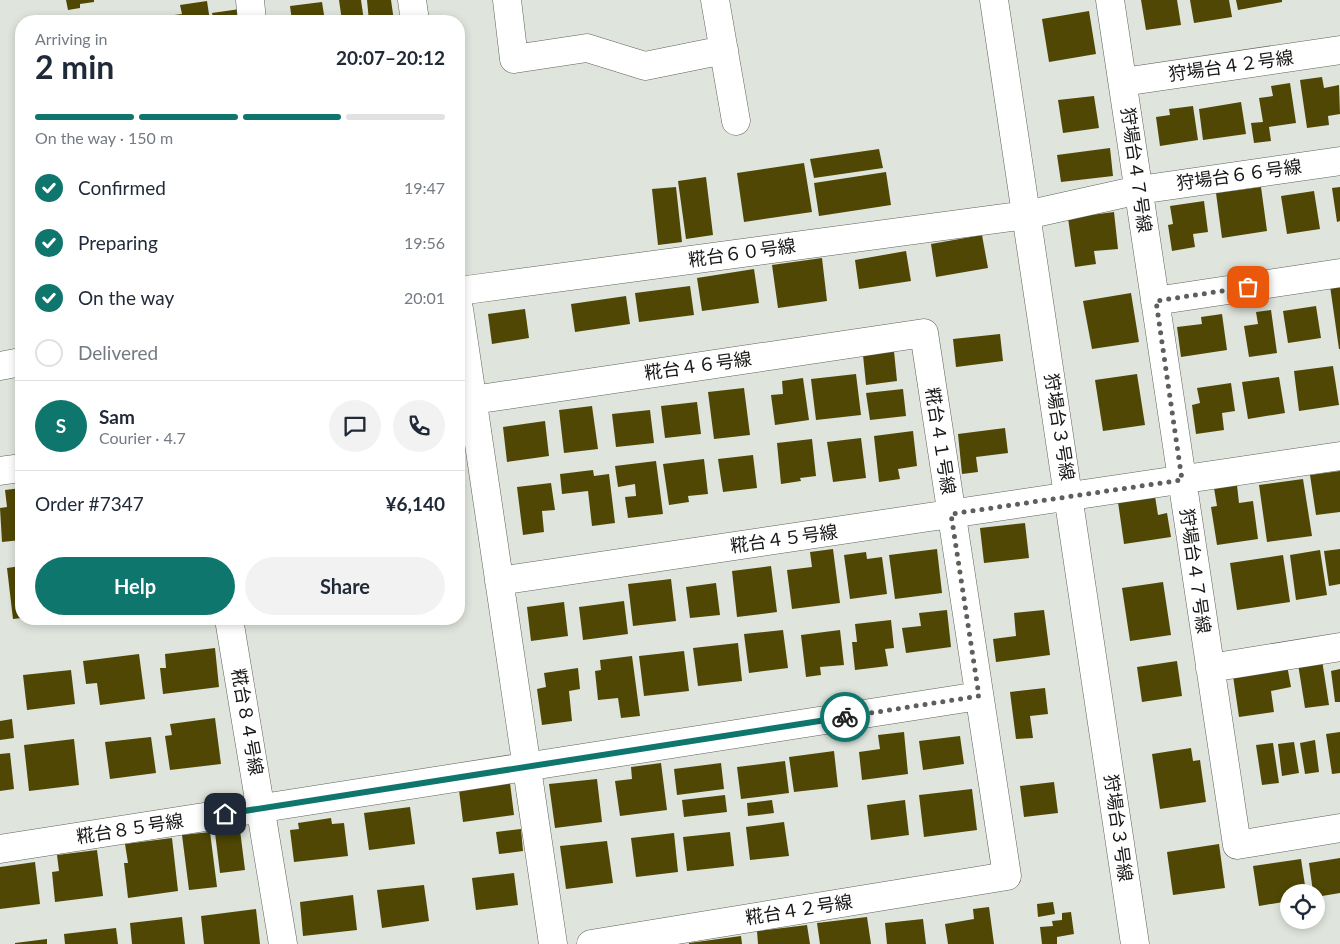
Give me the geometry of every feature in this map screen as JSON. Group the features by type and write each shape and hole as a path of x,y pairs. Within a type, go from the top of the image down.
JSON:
{"street":[{"path":"250,0 251,15"},
{"path":"412,0 414,15"},
{"path":"507,0 514,59 587,48 645,66 724,50"},
{"path":"715,0 736,121"},
{"name":"狩場台３号線","path":"994,0 1135,944"},
{"name":"狩場台４７号線","path":"1110,0 1237,844 1340,828"},
{"name":"狩場台４２号線","path":"1123,82 1340,50"},
{"name":"狩場台６６号線","path":"1026,215 1139,190 1340,161"},
{"name":"糀台６０号線","path":"465,290 1026,215"},
{"path":"1156,301 1340,273"},
{"name":"糀台４６号線","path":"473,400 924,333"},
{"name":"糀台４１号線","path":"924,333 1007,876"},
{"path":"465,348 552,944"},
{"path":"0,366 15,363"},
{"name":"糀台４５号線","path":"499,581 1340,456"},
{"path":"0,471 15,469"},
{"name":"糀台８４号線","path":"230,625 284,944"},
{"path":"1210,668 1340,647"},
{"name":"糀台８５号線","path":"0,849 979,696"},
{"name":"糀台４２号線","path":"591,944 1007,876"}],"building":[{"path":"66,0 94,0 94,2 80,4 80,8 68,10"},
{"path":"339,0 361,0 363,15 341,15"},
{"path":"367,0 391,0 393,15 368,15"},
{"path":"1141,0 1177,0 1181,25 1146,30"},
{"path":"1190,0 1229,0 1232,17 1194,23"},
{"path":"1236,0 1282,0 1282,2 1238,10"},
{"path":"207,1 209,15 174,15 182,14 180,5"},
{"path":"322,2 324,15 291,15 290,6"},
{"path":"240,9 240,15 212,15 212,13"},
{"path":"1089,11 1096,54 1049,62 1042,19"},
{"path":"1322,77 1324,88 1339,85 1340,114 1328,116 1329,125 1307,128 1300,80"},
{"path":"1290,83 1296,123 1269,127 1271,141 1254,143 1251,123 1263,122 1259,98 1273,96 1271,86"},
{"path":"1094,96 1099,128 1063,133 1058,100"},
{"path":"1241,102 1246,134 1203,140 1199,109"},
{"path":"1193,106 1198,140 1160,146 1156,117 1170,115 1169,109"},
{"path":"1110,148 1113,176 1061,182 1057,155"},
{"path":"879,149 883,168 814,178 810,159"},
{"path":"804,163 812,212 744,222 737,173"},
{"path":"886,172 891,205 819,216 814,183"},
{"path":"706,177 713,235 686,239 678,181"},
{"path":"676,187 682,242 658,245 652,189"},
{"path":"1261,187 1267,231 1222,238 1216,193"},
{"path":"1340,187 1340,221 1337,222 1332,188"},
{"path":"1314,191 1320,229 1287,234 1281,196"},
{"path":"1204,201 1208,232 1193,234 1195,247 1172,251 1168,225 1173,224 1170,206"},
{"path":"1114,212 1118,249 1094,251 1096,264 1075,267 1068,218"},
{"path":"982,235 988,268 936,277 931,244"},
{"path":"906,251 911,281 859,289 855,260"},
{"path":"822,258 827,301 778,308 772,265"},
{"path":"754,269 759,303 702,311 697,278"},
{"path":"1340,285 1340,349 1339,349 1330,286"},
{"path":"690,286 694,315 639,322 635,293"},
{"path":"1131,293 1139,342 1092,349 1083,301"},
{"path":"626,296 630,324 575,332 571,304"},
{"path":"1316,306 1321,338 1288,343 1283,311"},
{"path":"525,309 529,338 492,344 488,314"},
{"path":"1271,310 1277,353 1249,357 1244,326 1258,324 1256,312"},
{"path":"1222,314 1227,350 1181,357 1177,327 1202,324 1201,317"},
{"path":"1000,334 1003,361 956,367 953,339"},
{"path":"894,351 897,381 866,385 863,355"},
{"path":"1333,366 1339,405 1299,411 1294,371"},
{"path":"856,374 861,415 816,420 811,379"},
{"path":"1137,374 1145,425 1103,431 1095,380"},
{"path":"1279,377 1285,413 1248,419 1242,382"},
{"path":"803,378 809,420 775,425 771,395 783,394 782,381"},
{"path":"1231,383 1235,411 1222,413 1224,430 1196,434 1192,405 1200,403 1197,388"},
{"path":"744,388 750,435 714,439 708,392"},
{"path":"903,389 906,416 870,420 866,393"},
{"path":"697,402 701,434 665,438 661,406"},
{"path":"592,406 598,449 564,453 559,410"},
{"path":"650,410 654,443 616,447 612,414"},
{"path":"545,421 549,456 507,462 503,427"},
{"path":"1005,428 1008,453 976,457 978,472 962,474 958,434"},
{"path":"913,431 917,466 898,469 900,479 879,482 874,436"},
{"path":"861,438 866,478 833,482 827,442"},
{"path":"812,439 816,476 800,478 801,481 781,484 777,443"},
{"path":"753,455 757,488 723,492 718,459"},
{"path":"704,459 708,494 688,496 689,502 669,505 663,464"},
{"path":"656,461 663,514 628,518 625,497 636,496 635,484 618,487 615,466"},
{"path":"593,470 594,476 609,474 615,523 592,526 588,491 562,494 560,474"},
{"path":"1340,471 1340,512 1316,515 1310,475"},
{"path":"1303,479 1312,536 1267,542 1259,485"},
{"path":"551,483 555,510 542,511 544,532 523,535 517,487"},
{"path":"1237,485 1239,503 1253,501 1258,539 1217,545 1211,507 1217,506 1214,488"},
{"path":"15,489 15,541 2,542 0,508 7,507 5,490"},
{"path":"1155,496 1158,515 1167,513 1171,537 1124,544 1118,502"},
{"path":"1025,523 1029,558 984,563 980,528"},
{"path":"833,549 840,603 792,609 787,570 812,567 810,552"},
{"path":"937,549 942,593 895,599 889,555"},
{"path":"1340,549 1340,584 1329,586 1324,551"},
{"path":"1320,550 1327,595 1296,600 1290,555"},
{"path":"866,552 867,559 882,557 887,594 850,599 844,555"},
{"path":"1283,555 1290,602 1237,610 1230,563"},
{"path":"771,566 777,612 737,617 732,571"},
{"path":"15,567 15,619 13,619 7,568"},
{"path":"671,579 676,621 633,626 628,584"},
{"path":"1163,582 1171,635 1130,641 1122,588"},
{"path":"716,583 720,615 690,618 686,587"},
{"path":"624,601 628,634 583,640 579,607"},
{"path":"564,602 568,636 531,641 527,607"},
{"path":"947,610 951,647 906,653 902,628 921,626 919,613"},
{"path":"1044,610 1050,655 996,662 993,639 1016,636 1014,613"},
{"path":"891,620 894,648 885,649 888,666 855,670 852,642 857,642 855,624"},
{"path":"783,630 788,668 749,673 744,634"},
{"path":"840,630 844,665 820,667 821,675 806,677 801,635"},
{"path":"738,643 742,681 698,686 693,648"},
{"path":"215,648 219,687 163,694 160,668 166,668 165,654"},
{"path":"684,651 689,691 644,696 639,656"},
{"path":"139,654 145,699 100,705 97,683 86,684 83,661"},
{"path":"632,656 640,716 621,718 618,698 598,700 595,671 601,670 600,660"},
{"path":"1322,660 1329,705 1305,708 1298,664"},
{"path":"1177,661 1182,696 1142,702 1137,667"},
{"path":"1287,665 1291,687 1271,691 1274,712 1239,717 1233,676"},
{"path":"578,668 580,689 569,691 572,721 542,725 537,689 546,687 544,673"},
{"path":"1340,669 1340,702 1335,702 1331,671"},
{"path":"71,670 75,704 27,710 23,675"},
{"path":"1045,688 1048,714 1030,716 1033,738 1016,739 1010,692"},
{"path":"215,718 221,764 170,770 165,736 172,735 170,724"},
{"path":"12,719 14,738 0,740 0,721"},
{"path":"904,732 908,774 862,780 859,752 880,749 878,735"},
{"path":"1340,732 1340,773 1332,774 1326,734"},
{"path":"960,736 964,764 923,770 919,741"},
{"path":"151,737 156,773 110,779 105,742"},
{"path":"74,739 79,785 29,791 24,745"},
{"path":"1315,740 1319,772 1305,774 1300,743"},
{"path":"1294,742 1299,773 1282,776 1278,744"},
{"path":"1273,743 1279,783 1262,785 1256,745"},
{"path":"1191,748 1193,761 1200,760 1206,802 1160,809 1152,754"},
{"path":"834,751 838,787 794,792 789,757"},
{"path":"10,753 14,789 0,791 0,754"},
{"path":"785,761 789,793 741,799 737,767"},
{"path":"661,763 667,810 620,816 615,781 632,779 631,767"},
{"path":"721,763 724,789 677,795 674,769"},
{"path":"597,779 602,822 555,828 549,784"},
{"path":"1054,782 1058,813 1024,817 1020,786"},
{"path":"510,783 514,815 463,822 459,790"},
{"path":"972,789 977,830 924,837 919,795"},
{"path":"725,795 727,812 684,817 682,800"},
{"path":"772,800 774,813 748,816 747,803"},
{"path":"905,800 909,835 871,840 867,805"},
{"path":"410,807 415,844 369,850 364,813"},
{"path":"331,818 332,824 344,823 348,856 294,862 290,830 299,829 298,823"},
{"path":"784,822 789,856 750,860 746,827"},
{"path":"521,829 523,851 499,854 496,832"},
{"path":"240,830 245,870 220,873 215,833"},
{"path":"210,832 217,887 189,890 182,835"},
{"path":"730,832 734,866 687,871 683,837"},
{"path":"674,833 678,872 636,877 631,838"},
{"path":"172,838 178,891 128,898 124,863 128,863 125,844"},
{"path":"607,841 613,883 566,889 560,846"},
{"path":"1219,844 1225,888 1173,895 1167,852"},
{"path":"97,850 103,896 55,902 52,872 59,871 57,855"},
{"path":"1340,858 1340,893 1325,896 1325,884 1312,884 1309,863"},
{"path":"1301,859 1305,884 1280,884 1280,902 1259,906 1253,866"},
{"path":"35,862 40,904 0,909 0,867"},
{"path":"514,873 518,905 476,910 472,878"},
{"path":"424,885 429,921 382,928 377,890"},
{"path":"353,895 357,930 303,936 300,902"},
{"path":"1053,902 1055,914 1038,917 1037,904"},
{"path":"989,907 994,944 948,944 945,924 974,919 973,909"},
{"path":"256,909 260,944 204,944 201,916"},
{"path":"1071,912 1074,934 1057,937 1057,944 1042,944 1040,927 1053,926 1052,921 1062,920 1062,913"},
{"path":"182,917 185,944 132,944 130,923"},
{"path":"867,917 871,944 820,944 817,923"},
{"path":"923,919 926,944 887,944 885,923"},
{"path":"807,925 810,944 758,944 757,931"},
{"path":"116,928 118,944 65,944 64,934"},
{"path":"741,936 742,944 689,944 689,943"},
{"path":"47,939 47,944 15,944 15,943"}],"way so far":[{"path":"845,717 979,696 951,514 1182,480 1156,301 1248,287"}],"route":[{"path":"225,814 845,717"}]}
